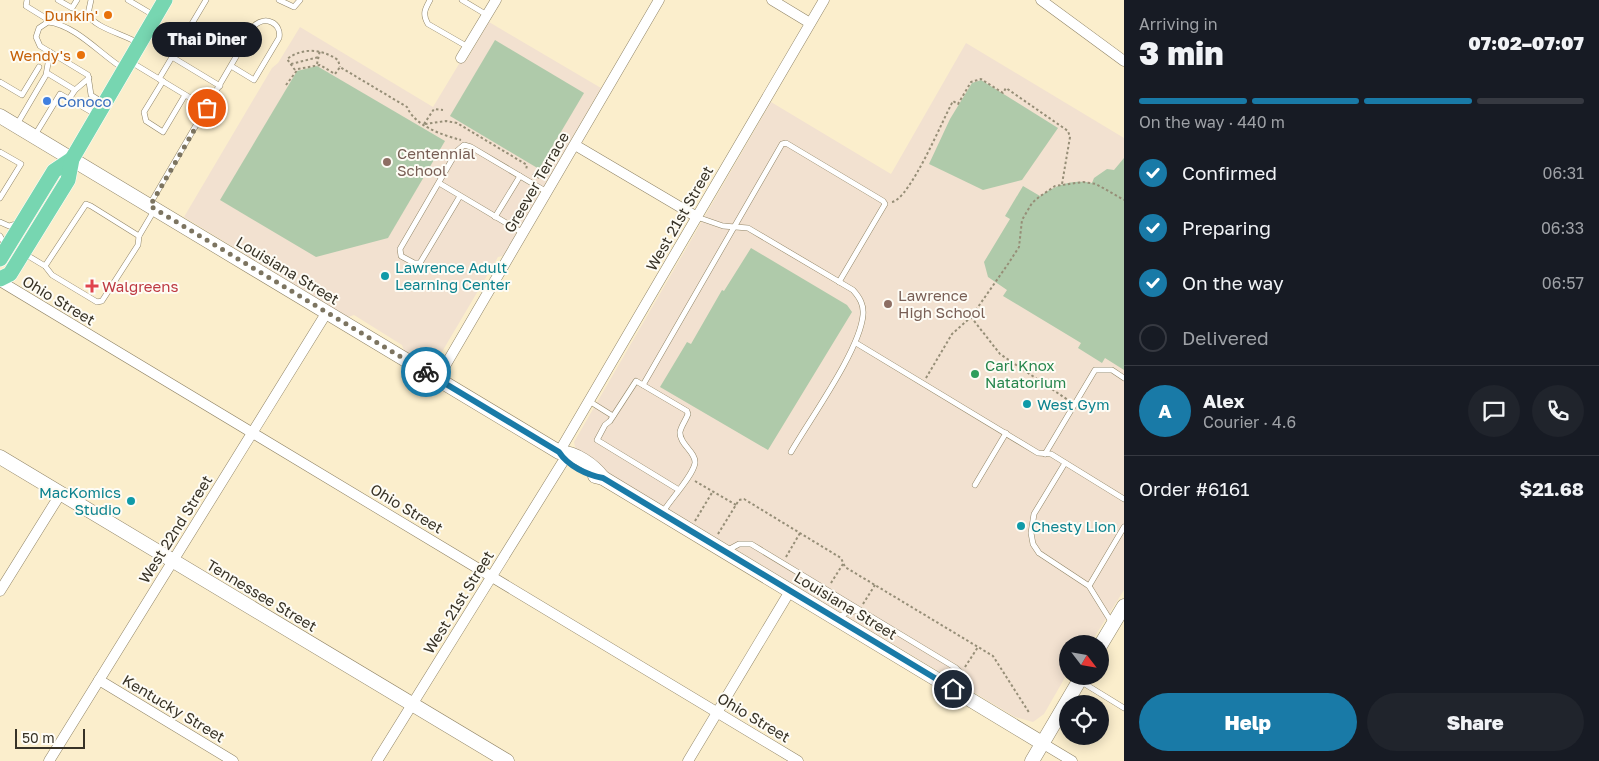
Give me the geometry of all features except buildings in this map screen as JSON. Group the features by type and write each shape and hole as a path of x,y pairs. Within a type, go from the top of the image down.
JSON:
{"main road":[{"path":"0,280 10,274 68,180 72,159 164,0"},
{"name":"Louisiana Street","path":"0,116 438,378 562,456 568,452 595,468 603,478 1042,743"},
{"path":"2,248 24,221 54,171 72,159"},
{"name":"Tennessee Street","path":"0,457 507,761"},
{"path":"1107,635 1119,617"},
{"path":"1032,761 1077,685"}],"street":[{"path":"461,58 496,0"},
{"name":"Greever Terrace","path":"438,378 660,0"},
{"path":"772,0 810,23"},
{"name":"West 21st Street","path":"377,761 491,577 562,456 589,401 824,0"},
{"path":"1041,0 1123,56"},
{"path":"574,145 697,217"},
{"name":"Ohio Street","path":"0,280 798,761"},
{"name":"West 22nd Street","path":"49,761 327,312"},
{"path":"0,591 61,493"},
{"path":"688,761 790,591"},
{"name":"Kentucky Street","path":"99,680 233,761"},
{"name":"Louisiana Street","path":"1042,743 1072,761"}],"lane":[{"path":"27,0 26,6 102,51 107,59 127,65 161,80 207,108"},
{"path":"58,0 72,8 77,0"},
{"path":"91,0 88,14 91,19 111,32 123,34 139,44"},
{"path":"128,0 155,16"},
{"path":"185,95 163,132 146,121 144,112 172,57 206,0"},
{"path":"278,0 294,8 300,0"},
{"path":"430,0 424,10 424,18 428,24 468,47"},
{"path":"462,0 487,15"},
{"path":"23,253 45,266 52,275 97,302 102,301 138,245 139,236 152,207 207,108 231,66 257,22 268,21 278,26 280,31 279,38 254,80 231,66"},
{"path":"54,23 43,24 36,36 40,46 88,75 91,95 101,110"},
{"path":"16,126 47,73 50,52"},
{"path":"172,57 220,86"},
{"path":"0,82 22,95 39,67"},
{"path":"47,73 75,90"},
{"path":"69,100 75,90 81,87 89,78"},
{"path":"34,136 60,94 69,100 101,110"},
{"path":"643,385 780,147 786,143 883,201 885,204 839,282"},
{"path":"460,196 420,263 414,263 401,256 400,249 457,151 464,146 471,147 547,192"},
{"path":"0,152 21,164 0,198"},
{"path":"495,217 520,176"},
{"path":"439,183 523,233"},
{"path":"45,266 86,204 139,236"},
{"path":"697,217 723,226 748,228 854,290 862,305 863,316 856,343 791,452"},
{"path":"0,222 9,226 24,221"},
{"path":"856,343 1038,453 1051,454 1124,499"},
{"path":"1045,454 1096,370 1112,370 1124,378"},
{"path":"662,514 679,490 695,464 694,458 682,442 680,434 687,418 686,411 636,381 632,383 597,440 679,490"},
{"path":"589,401 612,418"},
{"path":"974,485 1006,433"},
{"path":"1064,463 1034,514 1031,523 1033,544 1047,561 1089,586 1119,617"},
{"path":"1089,586 1124,527"},
{"path":"725,552 739,544 751,544 861,608 962,672 966,684 965,697"},
{"path":"836,618 861,608"},
{"path":"1090,685 1124,708"}],"path":[{"path":"317,64 320,50"},
{"path":"295,70 287,59 320,50 338,60 340,67 408,107 411,117 442,136 463,140"},
{"path":"291,64 319,57"},
{"path":"286,85 295,70 317,64 335,74 340,67"},
{"path":"891,202 902,198 925,159 953,101 958,104 971,82 981,79 1003,92 1006,88 1068,131 1070,137 1062,184"},
{"path":"424,124 434,109 443,110"},
{"path":"424,124 446,121 457,123 527,164 526,170 541,179"},
{"path":"923,382 952,334 971,317 1019,247 1022,220 1032,203 1048,190 1062,184 1089,182 1124,200"},
{"path":"971,317 1000,354 1075,404"},
{"path":"693,479 736,505"},
{"path":"693,524 713,491"},
{"path":"716,538 739,500 744,499 841,558 845,567 993,656 1030,714"},
{"path":"785,558 800,533"},
{"path":"830,585 843,563"},
{"path":"861,608 875,585"},
{"path":"965,667 978,647"}],"shaded area":[{"name":"Centennial School","path":"489,22 601,88 503,256 498,257 436,362 424,363 404,351 402,345 354,315 348,317 184,217 272,68 278,63 300,27 433,107 462,59 466,61"},
{"name":"Lawrence High School","path":"966,43 1124,138 1124,590 1096,635 1059,635 1059,685 1061,685 1044,714 1033,722 1015,717 583,458 576,451 574,442 771,102 891,174"}],"green space":[{"path":"495,40 584,93 539,169 450,116"},
{"path":"317,66 445,141 388,238 316,257 220,200 297,71"},
{"path":"981,80 1058,128 1022,180 983,190 929,164 950,119 972,83"},
{"path":"1124,158 1124,370 1105,358 1102,363 1078,348 1081,343 1003,296 1007,290 988,277 984,262 1010,219 1005,216 1023,186 1040,196 1071,182 1092,183 1094,178 1107,169 1114,170"},
{"path":"751,248 847,305 852,312 768,450 660,387 687,342 691,344 722,290 724,291"}],"way so far":[{"path":"207,108 150,206 426,372"}],"place":[{"name":"Dunkin'","path":"108,15"},
{"name":"Wendy's","path":"81,55"},
{"name":"Conoco","path":"47,101"},
{"name":"Thai Diner","path":"207,108"},
{"name":"Centennial School","path":"387,162"},
{"name":"Lawrence Adult Learning Center","path":"385,276"},
{"name":"Walgreens","path":"92,286"},
{"name":"Lawrence High School","path":"888,304"},
{"name":"Carl Knox Natatorium","path":"975,374"},
{"name":"West Gym","path":"1027,404"},
{"name":"MacKomics Studio","path":"131,501"},
{"name":"Chesty Lion","path":"1021,526"}],"route":[{"path":"426,372 559,452 564,460 591,476 603,478 953,689"}]}
